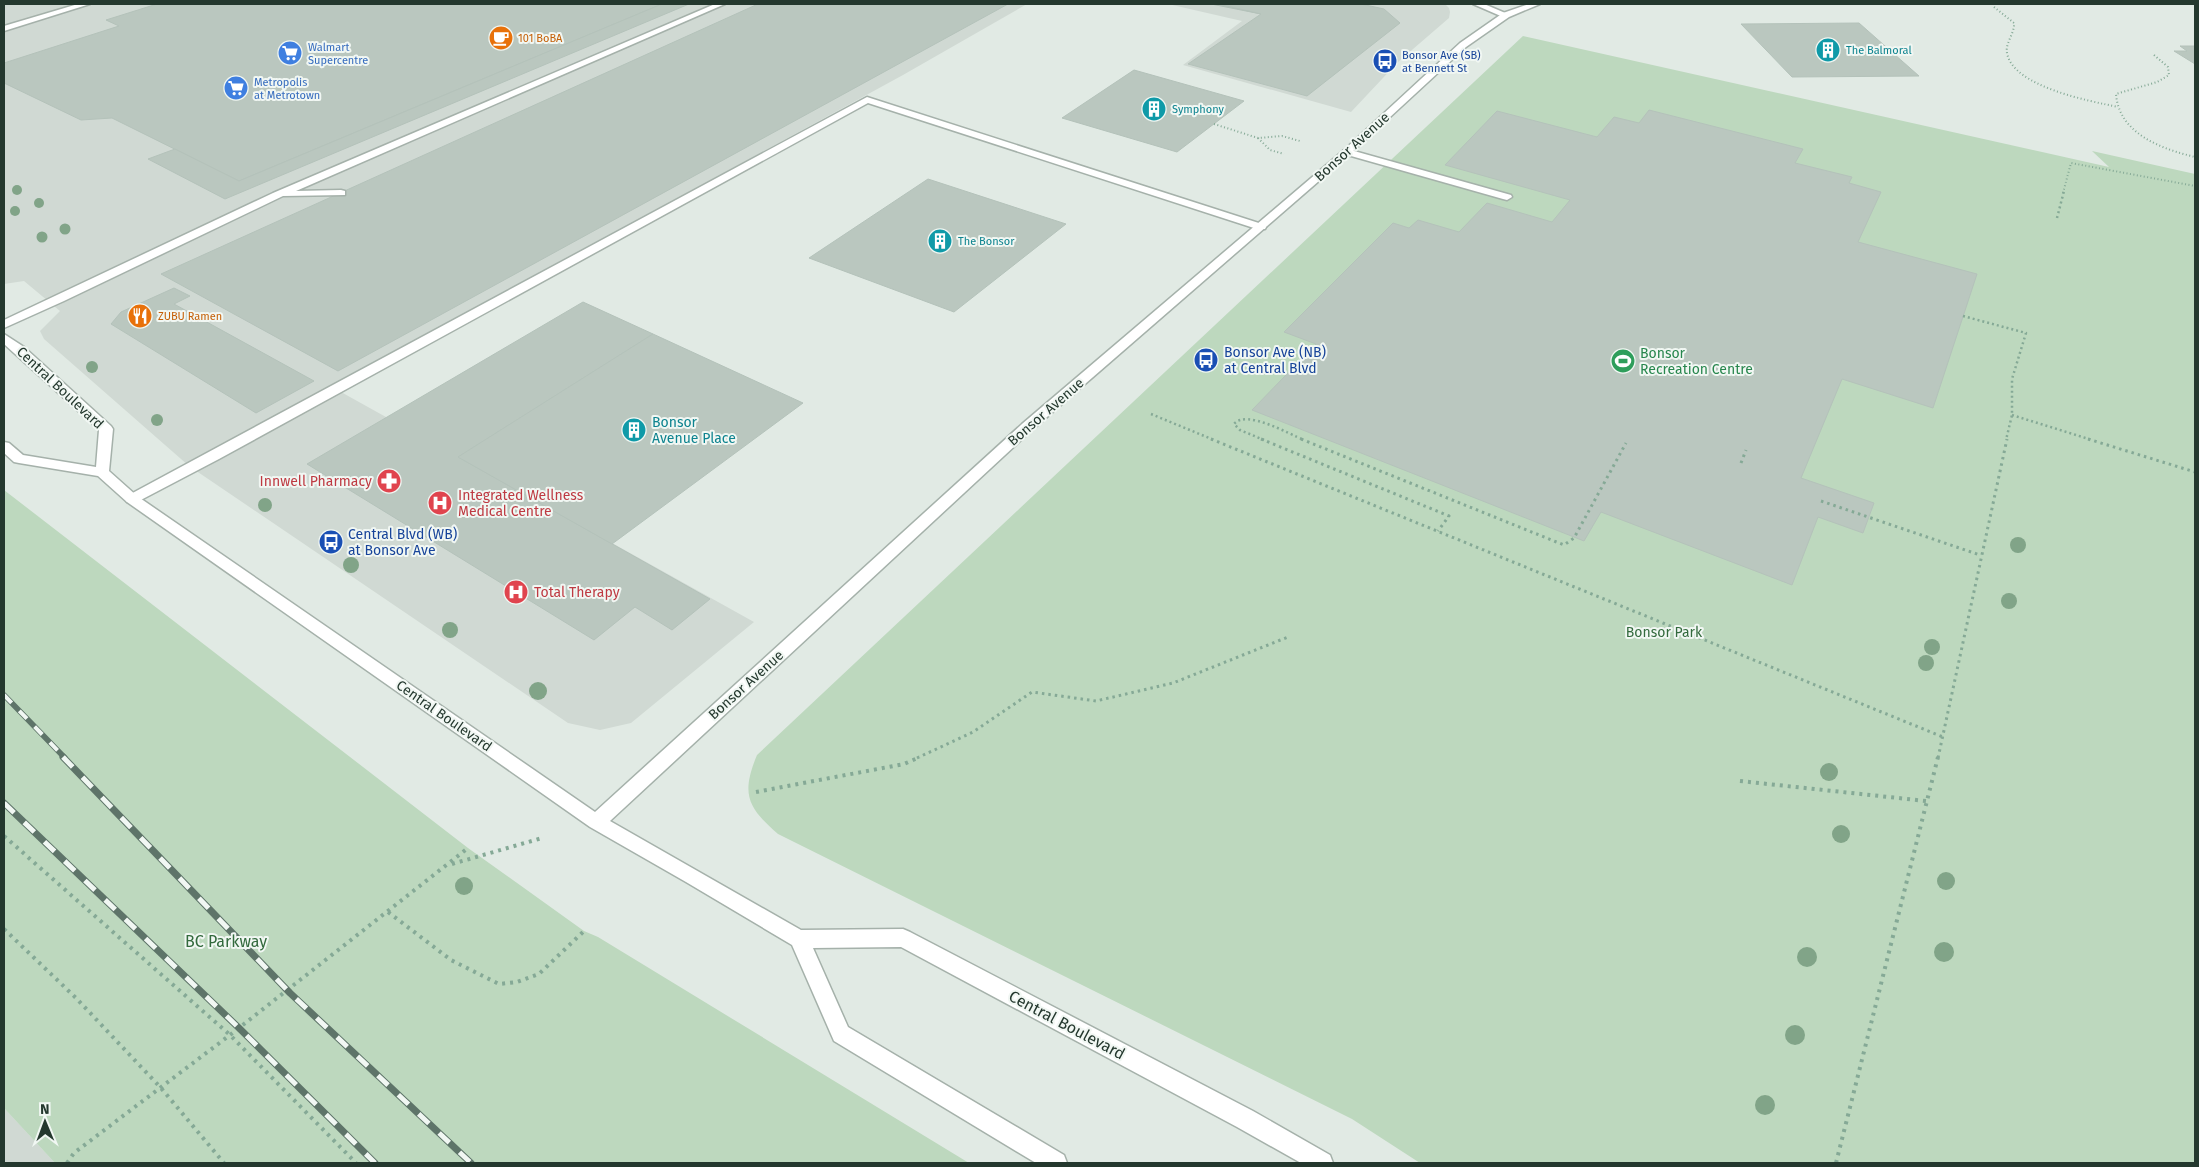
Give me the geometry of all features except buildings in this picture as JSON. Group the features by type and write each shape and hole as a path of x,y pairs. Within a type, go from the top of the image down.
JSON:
{"street":[{"path":"4,29 77,5 86,4"},
{"path":"4,324 277,195 721,4"},
{"path":"1477,4 1506,15"},
{"name":"Bonsor Avenue","path":"596,822 1027,427 1347,152 1463,45 1506,15 1536,4"},
{"path":"132,499 867,100 1261,227"},
{"path":"1347,152 1507,197"},
{"path":"277,195 341,193"},
{"name":"Central Boulevard","path":"4,338 20,350 106,429 102,472 132,499 596,822 693,876 799,939 903,938 1246,1119 1322,1163"},
{"path":"4,446 20,459 102,472"},
{"path":"799,939 841,1034 1056,1163"}],"path":[{"path":"1994,7 2014,23 2015,27 2008,42 2007,52 2010,63 2018,70 2030,79 2053,89 2119,107"},
{"path":"2154,55 2168,67 2169,75 2164,79 2116,94 2116,100 2124,117 2138,134 2151,142 2195,157"},
{"path":"1214,124 1258,138 1282,136 1304,142"},
{"path":"1258,138 1270,150 1288,156"},
{"path":"2057,218 2071,163 2124,174 2158,177 2195,186"},
{"path":"1836,1163 1943,737 1980,556 2012,415 2012,379 2026,333 1963,316"},
{"path":"1151,414 1943,737"},
{"path":"2012,415 2195,472"},
{"path":"1438,531 1450,516 1240,430 1234,424 1236,420 1250,418 1564,544 1574,538 1626,443"},
{"path":"1741,463 1746,450"},
{"path":"1821,501 1980,556"},
{"path":"756,792 904,764 973,732 1032,692 1096,701 1173,683 1288,637"},
{"path":"1740,781 1926,802"},
{"path":"449,864 596,822"},
{"path":"4,836 230,1035 356,1163"},
{"path":"67,1163 74,1153 230,1035 468,848"},
{"path":"388,912 451,960 499,984 517,982 539,974 584,931"},
{"path":"4,929 76,998 160,1088 224,1163"}],"shaded area":[{"path":"4,4 1027,4 903,75 332,387 754,622 631,723 600,730 568,723 189,466 44,339 40,331 60,311 24,281 4,284"},
{"path":"1168,4 1445,4 1450,12 1449,18 1398,62 1351,112 1183,65 1242,21"},
{"path":"4,1108 55,1163 4,1163"}],"green space":[{"name":"Bonsor Park","path":"1523,36 2109,167 2092,151 2195,174 2195,1163 1420,1163 1352,1119 778,834 759,816 750,799 748,790 752,768 757,755"},
{"name":"BC Parkway","path":"4,490 468,848 584,931 598,937 969,1163 55,1163 4,1108"}],"railway":[{"path":"4,695 65,758"},
{"path":"63,757 290,993 471,1163"},
{"path":"4,803 239,1028 375,1163"}],"place":[{"name":"101 BoBA","path":"501,38"},
{"name":"The Balmoral","path":"1828,50"},
{"name":"Walmart Supercentre","path":"290,53"},
{"name":"Bonsor Ave (SB) at Bennett St","path":"1385,61"},
{"name":"Metropolis at Metrotown","path":"236,88"},
{"name":"Symphony","path":"1154,109"},
{"name":"The Bonsor","path":"940,241"},
{"name":"ZUBU Ramen","path":"140,316"},
{"name":"Bonsor Ave (NB) at Central Blvd","path":"1206,360"},
{"name":"Bonsor Recreation Centre","path":"1623,361"},
{"name":"Bonsor Avenue Place","path":"634,430"},
{"name":"Innwell Pharmacy","path":"389,481"},
{"name":"Integrated Wellness Medical Centre","path":"440,503"},
{"name":"Central Blvd (WB) at Bonsor Ave","path":"331,542"},
{"name":"Total Therapy","path":"516,592"}]}
